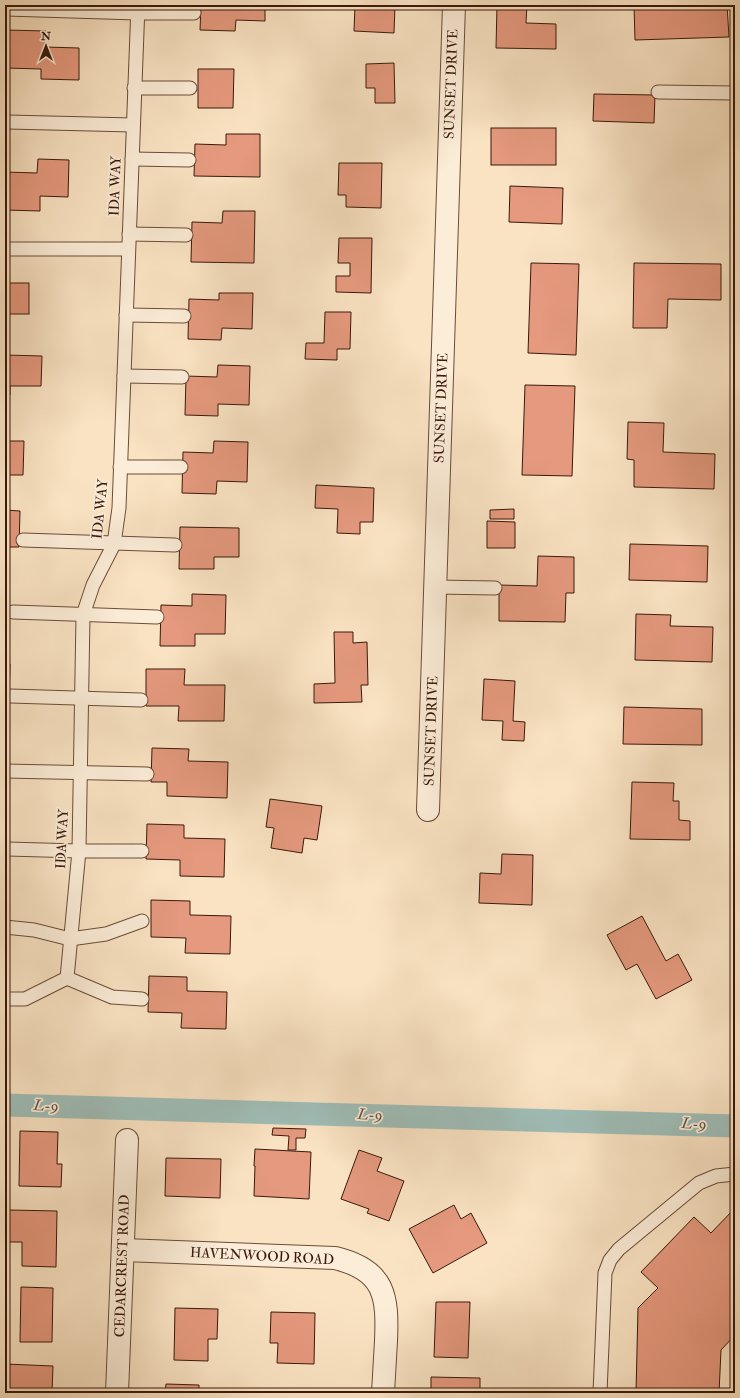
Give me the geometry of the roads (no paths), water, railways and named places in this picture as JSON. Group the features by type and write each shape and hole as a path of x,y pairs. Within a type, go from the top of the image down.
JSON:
{"street":[{"name":"SUNSET DRIVE","path":"428,810 454,5"},
{"name":"CEDARCREST ROAD","path":"117,1393 127,1140"},
{"name":"HAVENWOOD ROAD","path":"123,1250 335,1258 352,1262 367,1271 378,1284 385,1299 387,1316 383,1393"}],"lane":[{"path":"6,9 137,9 194,13"},
{"name":"IDA WAY","path":"67,978 78,851 83,615 93,585 114,544 119,508 137,9"},
{"path":"134,88 190,88"},
{"path":"658,92 735,93"},
{"path":"7,122 133,126"},
{"path":"132,159 189,160"},
{"path":"129,234 186,235"},
{"path":"5,249 128,249"},
{"path":"126,315 184,316"},
{"path":"124,376 182,377"},
{"path":"120,468 181,468"},
{"path":"23,540 175,545"},
{"path":"435,587 495,588"},
{"path":"13,612 157,616"},
{"path":"10,696 141,700"},
{"path":"5,771 147,774"},
{"path":"7,849 142,851"},
{"path":"5,927 34,930 70,939 106,934 142,921"},
{"path":"5,1000 25,999 67,978 112,997 142,999"},
{"path":"600,1393 605,1273 610,1260 619,1249 699,1183 716,1176 735,1174"}],"waterway":[{"name":"L-9","path":"5,1105 735,1126"}]}
